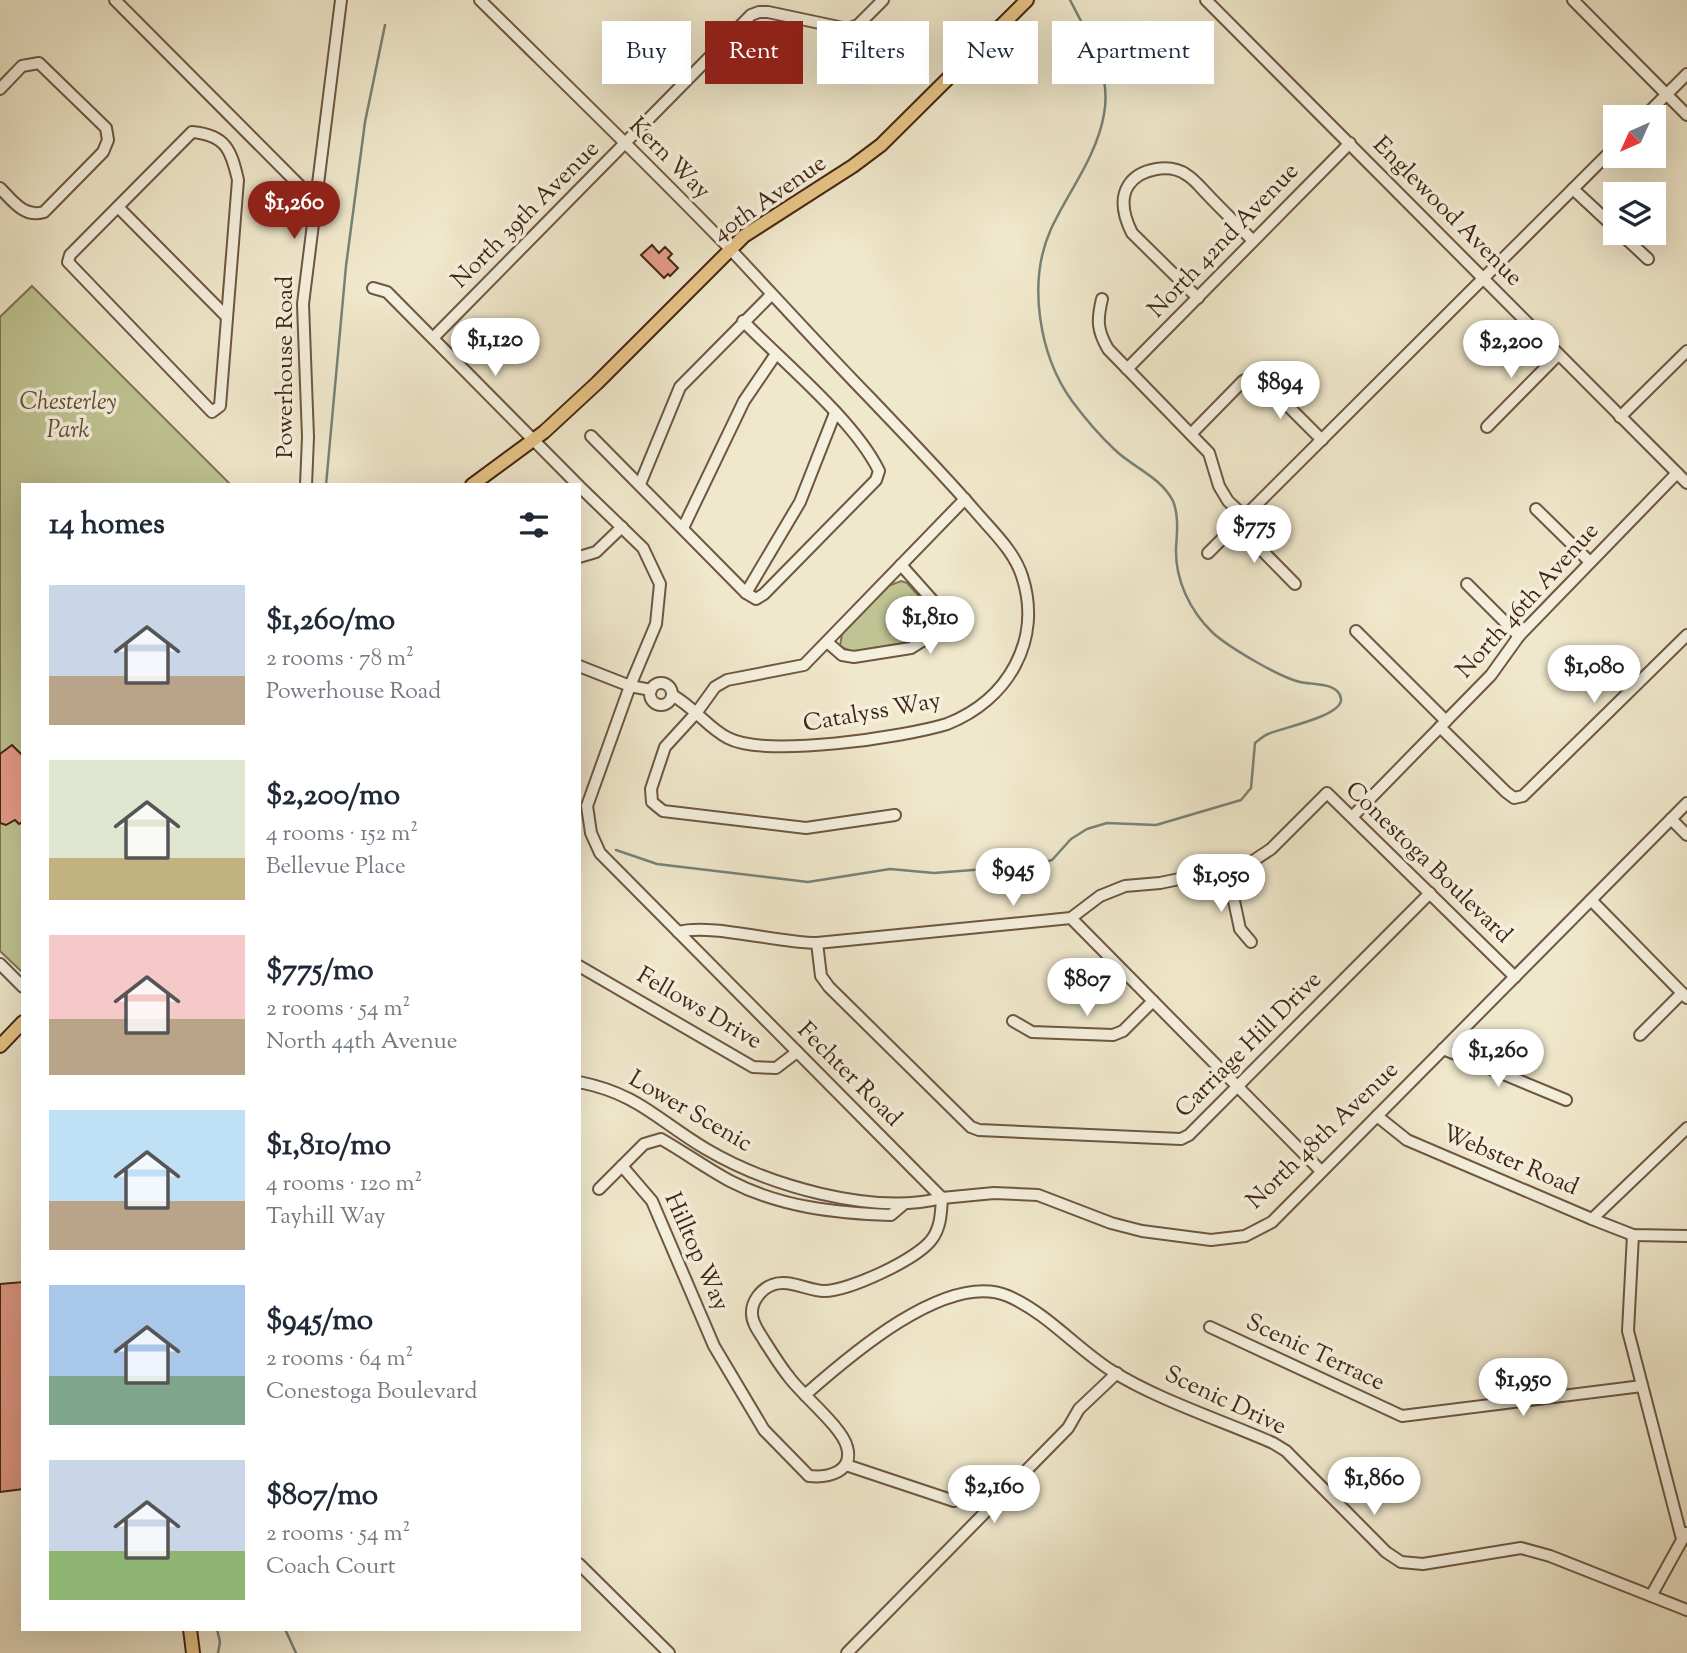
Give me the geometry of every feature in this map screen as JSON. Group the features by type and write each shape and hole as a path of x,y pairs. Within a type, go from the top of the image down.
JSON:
{"main road":[{"name":"40th Avenue","path":"475,483 534,441 597,383 729,249 881,145 1027,0"},
{"path":"0,1046 21,1024"},
{"path":"190,1631 193,1653"}],"street":[{"path":"115,0 315,201"},
{"name":"Powerhouse Road","path":"306,483 303,304 341,0"},
{"name":"Kern Way","path":"480,0 729,249 942,472"},
{"name":"North 39th Avenue","path":"434,337 751,15 768,12 848,29 858,25 883,0"},
{"name":"Englewood Avenue","path":"1206,0 1687,483"},
{"path":"1573,0 1687,115"},
{"path":"0,89 22,66 40,63 106,128 108,140 103,152 44,212 37,214 23,211 0,188"},
{"path":"1656,105 1687,74"},
{"path":"222,140 237,124"},
{"path":"192,132 210,133 222,140 233,159 238,180 220,406 212,412 68,262 70,255 118,207 192,132"},
{"name":"North 42nd Avenue","path":"1128,369 1350,143"},
{"path":"1208,553 1603,159"},
{"path":"1198,298 1132,233 1127,223 1124,198 1128,186 1142,173 1163,168 1187,175 1253,241"},
{"path":"1573,189 1603,217"},
{"path":"118,207 227,317"},
{"path":"1633,245 1648,259"},
{"path":"373,288 387,292 577,483"},
{"path":"640,484 680,387 743,321 771,296"},
{"path":"1102,299 1097,321 1099,334 1108,349 1209,453 1219,486 1241,521 1295,584"},
{"path":"591,436 746,593 756,599 764,594 876,480 879,471 871,455 835,413 743,321"},
{"path":"1620,417 1687,351"},
{"path":"683,528 744,401 776,354"},
{"path":"1487,427 1558,355"},
{"path":"1191,434 1243,381 1252,377 1262,380 1322,440"},
{"path":"746,593 800,502 835,413"},
{"name":"Catalyss Way","path":"651,690 656,685 666,684 672,695 698,712 719,733 735,741 799,748 936,728 967,716 983,705 1012,674 1025,642 1029,613 1022,574 1013,556 942,472"},
{"name":"North 46th Avenue","path":"1352,817 1491,675 1519,636 1677,473"},
{"path":"581,487 643,548 660,584 656,624 583,805"},
{"path":"895,815 806,828 663,811 652,802 650,789 665,747 698,712 704,699 720,683 804,665 965,499"},
{"path":"1536,509 1590,562"},
{"path":"581,556 596,552 622,527"},
{"path":"827,642 842,655 854,657 911,648 930,636 936,618 934,602 901,565"},
{"path":"1467,584 1519,636"},
{"path":"1356,631 1514,798 1528,792 1687,635"},
{"name":"Catalyss Way","path":"581,667 651,690"},
{"name":"Catalyss Way","path":"651,690 653,701 659,705 669,702 672,695"},
{"name":"Conestoga Boulevard","path":"678,932 700,930 788,943 817,943 1071,918 1113,889 1160,883 1247,865 1261,857 1327,793 1515,977"},
{"name":"North 48th Avenue","path":"943,1198 994,1193 1038,1195 1111,1223 1172,1237 1212,1240 1245,1236 1272,1222 1687,803"},
{"name":"Fechter Road","path":"583,805 590,833 600,853 943,1198"},
{"path":"1671,819 1687,835"},
{"path":"1227,868 1240,929 1251,942"},
{"name":"Carriage Hill Drive","path":"817,943 821,976 829,987 966,1123 979,1130 1181,1139 1189,1135 1238,1087 1430,893"},
{"path":"1591,900 1684,996 1640,1035"},
{"path":"1071,918 1321,1171"},
{"path":"0,964 21,985"},
{"name":"Fellows Drive","path":"581,967 753,1067 776,1068 797,1052"},
{"path":"1013,1021 1032,1031 1114,1035 1129,1026 1153,1001"},
{"path":"1443,1049 1566,1100"},
{"name":"Lower Scenic","path":"581,1083 635,1100 706,1149 764,1177 796,1188 842,1198 904,1204 918,1204 943,1198"},
{"name":"Webster Road","path":"1377,1116 1407,1140 1633,1235"},
{"path":"1592,1219 1687,1128"},
{"name":"Hilltop Way","path":"846,1465 830,1476 809,1476 764,1430 714,1346 652,1200 622,1166 644,1144 661,1139 732,1182 770,1198 823,1210 861,1214 891,1215 904,1204"},
{"path":"599,1189 622,1166"},
{"path":"943,1198 939,1227 926,1247 859,1285 841,1290 822,1291 777,1283 758,1295 752,1307 752,1321 790,1378 842,1437 847,1446 846,1465 954,1501"},
{"path":"1650,1596 1684,1535 1627,1323 1633,1235 1687,1236"},
{"name":"Scenic Drive","path":"805,1395 842,1362 906,1319 958,1294 981,1290 1005,1295 1030,1308 1117,1373 1286,1451 1386,1552 1401,1562 1423,1564 1521,1548 1544,1554 1687,1610"},
{"name":"Scenic Terrace","path":"1210,1327 1402,1416 1642,1386"},
{"path":"847,1653 1068,1427 1079,1409 1117,1373"},
{"path":"581,1566 669,1653"}],"green space":[{"name":"Chesterley Park","path":"32,286 229,483 21,483 21,971 0,951 0,317"},
{"path":"901,581 907,583 927,605 929,622 921,636 910,642 851,652 840,646 842,634 888,586"}],"building":[{"path":"652,245 659,253 665,247 672,254 668,258 678,268 670,276 668,274 664,278 641,255"},
{"path":"12,745 21,754 19,824 15,820 6,825 0,823 0,754"},
{"path":"21,1282 21,1489 0,1492 0,1284"}],"waterway":[{"path":"616,850 657,864 808,882 890,869 934,873 1036,865 1052,860 1071,839 1087,829 1107,823 1156,825 1241,800 1251,788 1255,743 1268,734 1322,716 1339,705 1341,699 1335,690 1324,685 1300,682 1268,668 1213,633 1197,615 1185,594 1178,572 1177,519 1173,501 1161,485 1108,444 1092,426 1072,401 1051,362 1040,318 1038,295 1044,250 1051,229 1095,144 1106,99 1097,55 1070,0"},
{"path":"326,483 346,266 365,122 385,25"},
{"path":"217,1631 220,1642 218,1653"},
{"path":"286,1631 296,1653"}]}
